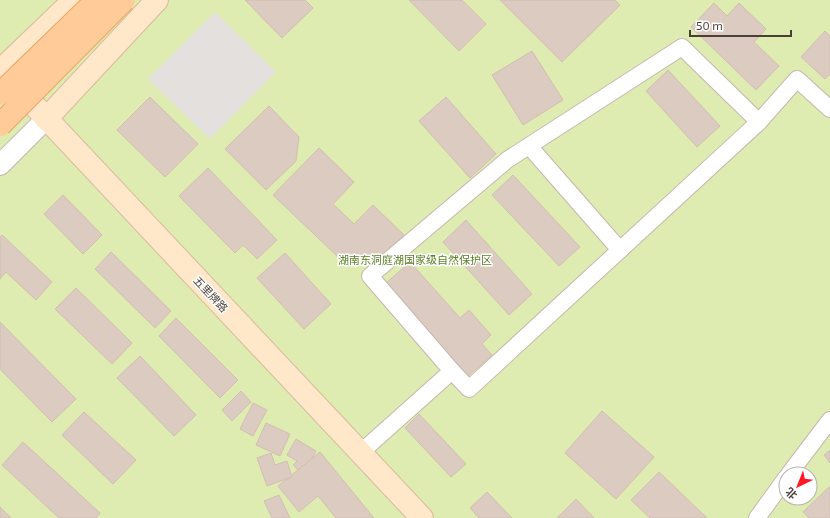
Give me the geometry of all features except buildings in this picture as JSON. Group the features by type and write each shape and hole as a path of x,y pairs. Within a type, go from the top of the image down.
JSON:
{"main road":[{"path":"0,74 74,0"},
{"path":"0,94 97,0"},
{"path":"0,124 124,0"},
{"path":"42,123 157,0"},
{"name":"五里牌路","path":"0,74 42,123 405,518"},
{"name":"五里牌路","path":"42,123 422,518"}],"street":[{"path":"759,122 682,47 508,160 370,276 469,389 759,122 797,79 830,109"},
{"path":"0,165 42,123"},
{"path":"529,146 620,250"},
{"path":"360,453 452,371"},
{"path":"795,466 830,420"},
{"path":"757,518 778,489"}],"green space":[{"name":"湖南东洞庭湖国家级自然保护区","path":"0,0 830,0 830,518 0,518"}],"shaded area":[{"path":"215,12 276,72 210,139 148,79"}]}
